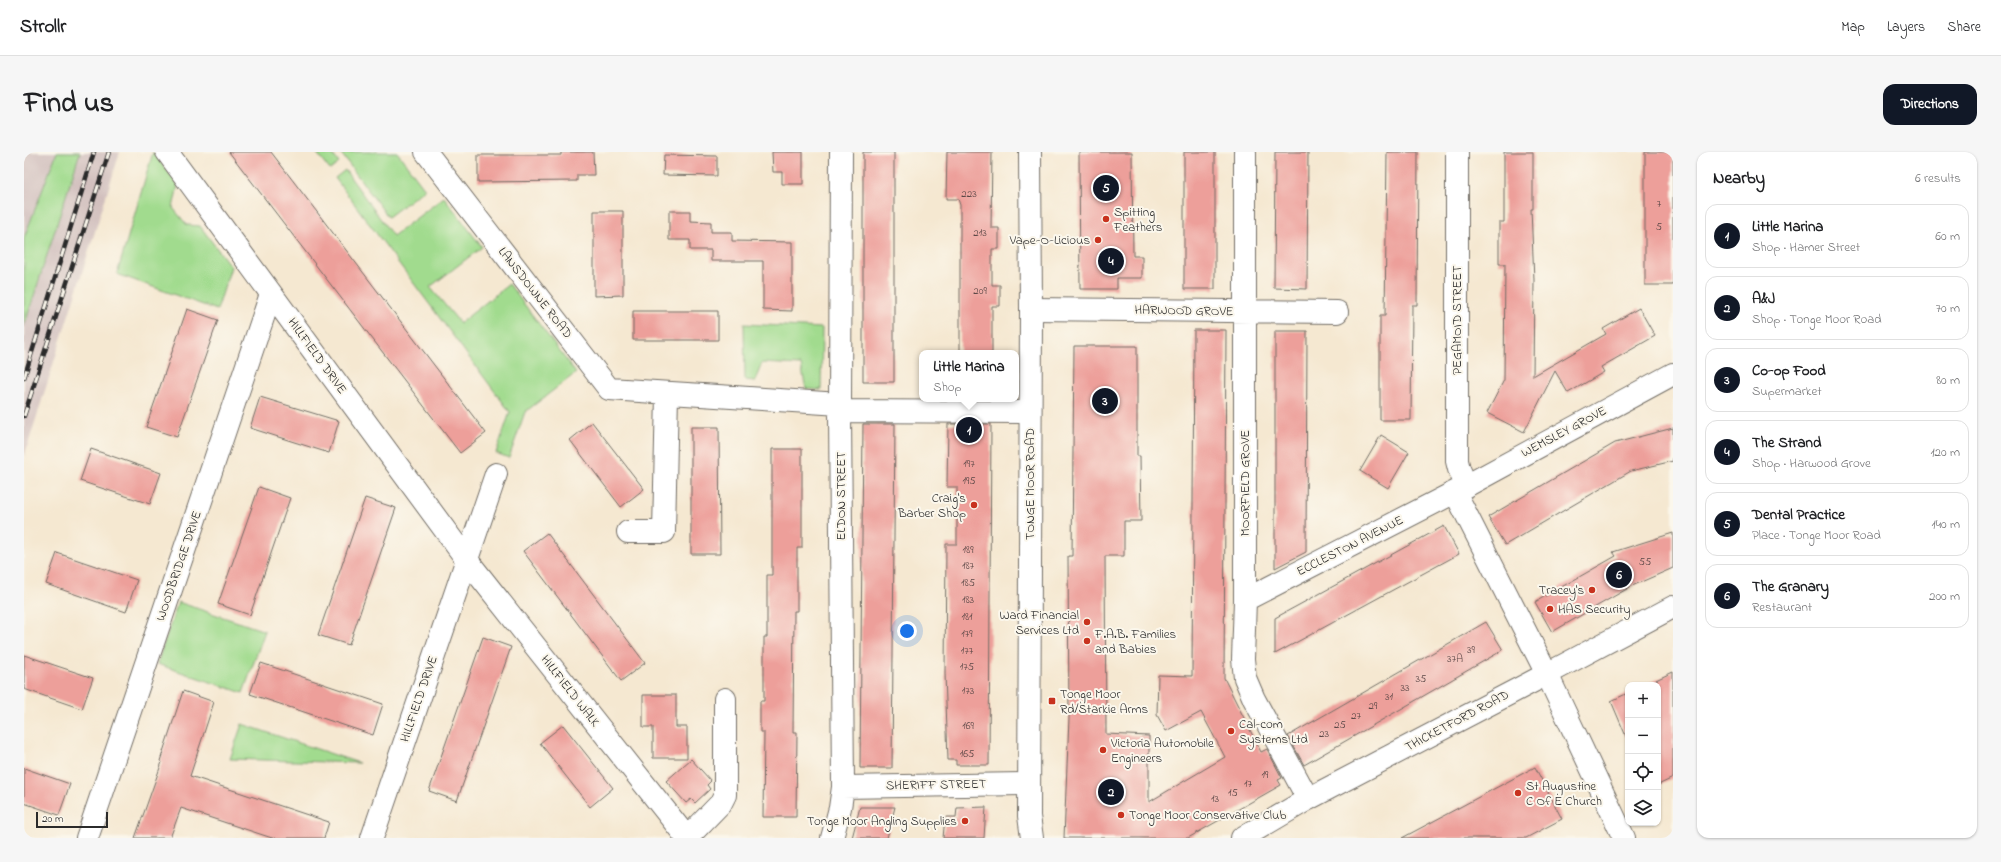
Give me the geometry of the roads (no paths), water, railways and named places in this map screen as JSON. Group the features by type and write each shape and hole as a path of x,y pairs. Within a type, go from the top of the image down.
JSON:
{"street":[{"name":"HILLFIELD DRIVE","path":"167,152 467,560"},
{"name":"LANSDOWNE ROAD","path":"426,152 609,389 840,407 1030,412"},
{"name":"ELDON STREET","path":"832,838 840,808 843,787 840,407 841,152"},
{"name":"TONGE MOOR ROAD","path":"1030,152 1031,309 1028,816 1032,838"},
{"name":"MOORFIELD GROVE","path":"1245,152 1246,600 1243,659 1245,678 1254,698 1308,799"},
{"name":"PEGAMOID STREET","path":"1457,152 1457,461 1460,488 1492,566 1547,674 1624,838"},
{"name":"WOODBRIDGE DRIVE","path":"87,838 271,294"},
{"name":"HARWOOD GROVE","path":"1031,309 1337,312"},
{"name":"WEMSLEY GROVE","path":"1460,488 1673,374"},
{"path":"628,532 664,532 667,394"},
{"name":"HILLFIELD DRIVE","path":"372,838 496,474"},
{"name":"ECCLESTON AVENUE","path":"1246,600 1460,488"},
{"name":"HILLFIELD WALK","path":"467,560 687,838"},
{"name":"THICKETFORD ROAD","path":"1242,838 1308,799 1673,607"},
{"path":"687,838 721,803 725,795 725,699"},
{"name":"SHERIFF STREET","path":"843,787 1029,784"},
{"name":"TONGE MOOR ROAD","path":"1022,838 1028,816"}],"railway":[{"path":"24,378 94,152"},
{"path":"24,416 109,152"}],"place":[{"name":"Dental Practice","path":"1106,188"},
{"name":"Spitting Feathers","path":"1106,219"},
{"name":"Vape-O-Licious","path":"1098,240"},
{"name":"The Strand","path":"1111,261"},
{"name":"Co-op Food","path":"1105,401"},
{"name":"Little Marina","path":"969,430"},
{"name":"Craig's Barber Shop","path":"974,505"},
{"name":"The Granary","path":"1619,575"},
{"name":"Tracey's","path":"1592,590"},
{"name":"HAS Security","path":"1550,609"},
{"name":"Ward Financial Services Ltd","path":"1087,622"},
{"name":"F.A.B. Families and Babies","path":"1087,641"},
{"name":"Tonge Moor Rd/Starkie Arms","path":"1052,701"},
{"name":"Cal-com Systems Ltd","path":"1231,731"},
{"name":"Victoria Automobile Engineers","path":"1103,750"},
{"name":"A&J","path":"1111,792"},
{"name":"St Augustine C Of E Church","path":"1518,793"},
{"name":"Tonge Moor Conservative Club","path":"1121,815"},
{"name":"Tonge Moor Angling Supplies","path":"965,821"}]}
